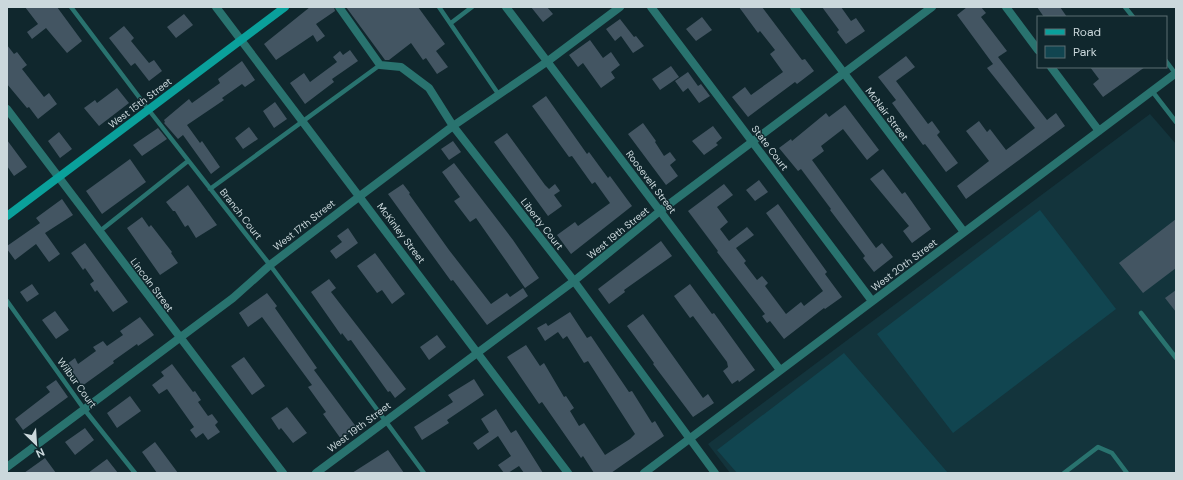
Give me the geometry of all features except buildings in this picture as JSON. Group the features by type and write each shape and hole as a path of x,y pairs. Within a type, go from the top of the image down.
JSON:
{"main road":[{"name":"West 15th Street","path":"7,216 58,176 285,7"}],"street":[{"name":"McKinley Street","path":"216,7 568,473"},
{"path":"339,7 380,64"},
{"name":"Roosevelt Street","path":"506,7 780,370"},
{"name":"West 17th Street","path":"7,467 232,298 270,265 453,126 548,61 620,7"},
{"name":"State Court","path":"651,7 872,301"},
{"name":"McNair Street","path":"794,7 964,232"},
{"name":"West 19th Street","path":"316,473 574,281 660,211 932,7"},
{"path":"1006,7 1037,49"},
{"name":"Liberty Court","path":"380,64 401,67 429,88 453,126 574,281 715,473"},
{"path":"1052,68 1099,131"},
{"name":"West 20th Street","path":"644,473 1176,73"},
{"name":"Lincoln Street","path":"7,109 179,338 283,473"}],"lane":[{"name":"Branch Court","path":"71,7 188,161 270,265 424,473"},
{"path":"439,7 451,23 478,67 499,95"},
{"path":"451,23 471,7"},
{"path":"1125,7 1132,16"},
{"path":"1167,62 1176,73"},
{"path":"210,189 380,64"},
{"path":"1152,91 1176,122"},
{"path":"100,231 188,161"},
{"name":"Wilbur Court","path":"7,301 84,409 135,473"},
{"path":"1141,313 1176,358"},
{"path":"1064,473 1098,447 1112,453 1127,473"}],"shaded area":[{"path":"1150,114 1176,144 1176,473 730,473 708,444"}],"green space":[{"path":"1040,210 1116,309 953,433 877,334"},
{"path":"844,353 948,473 737,473 717,450"}]}
